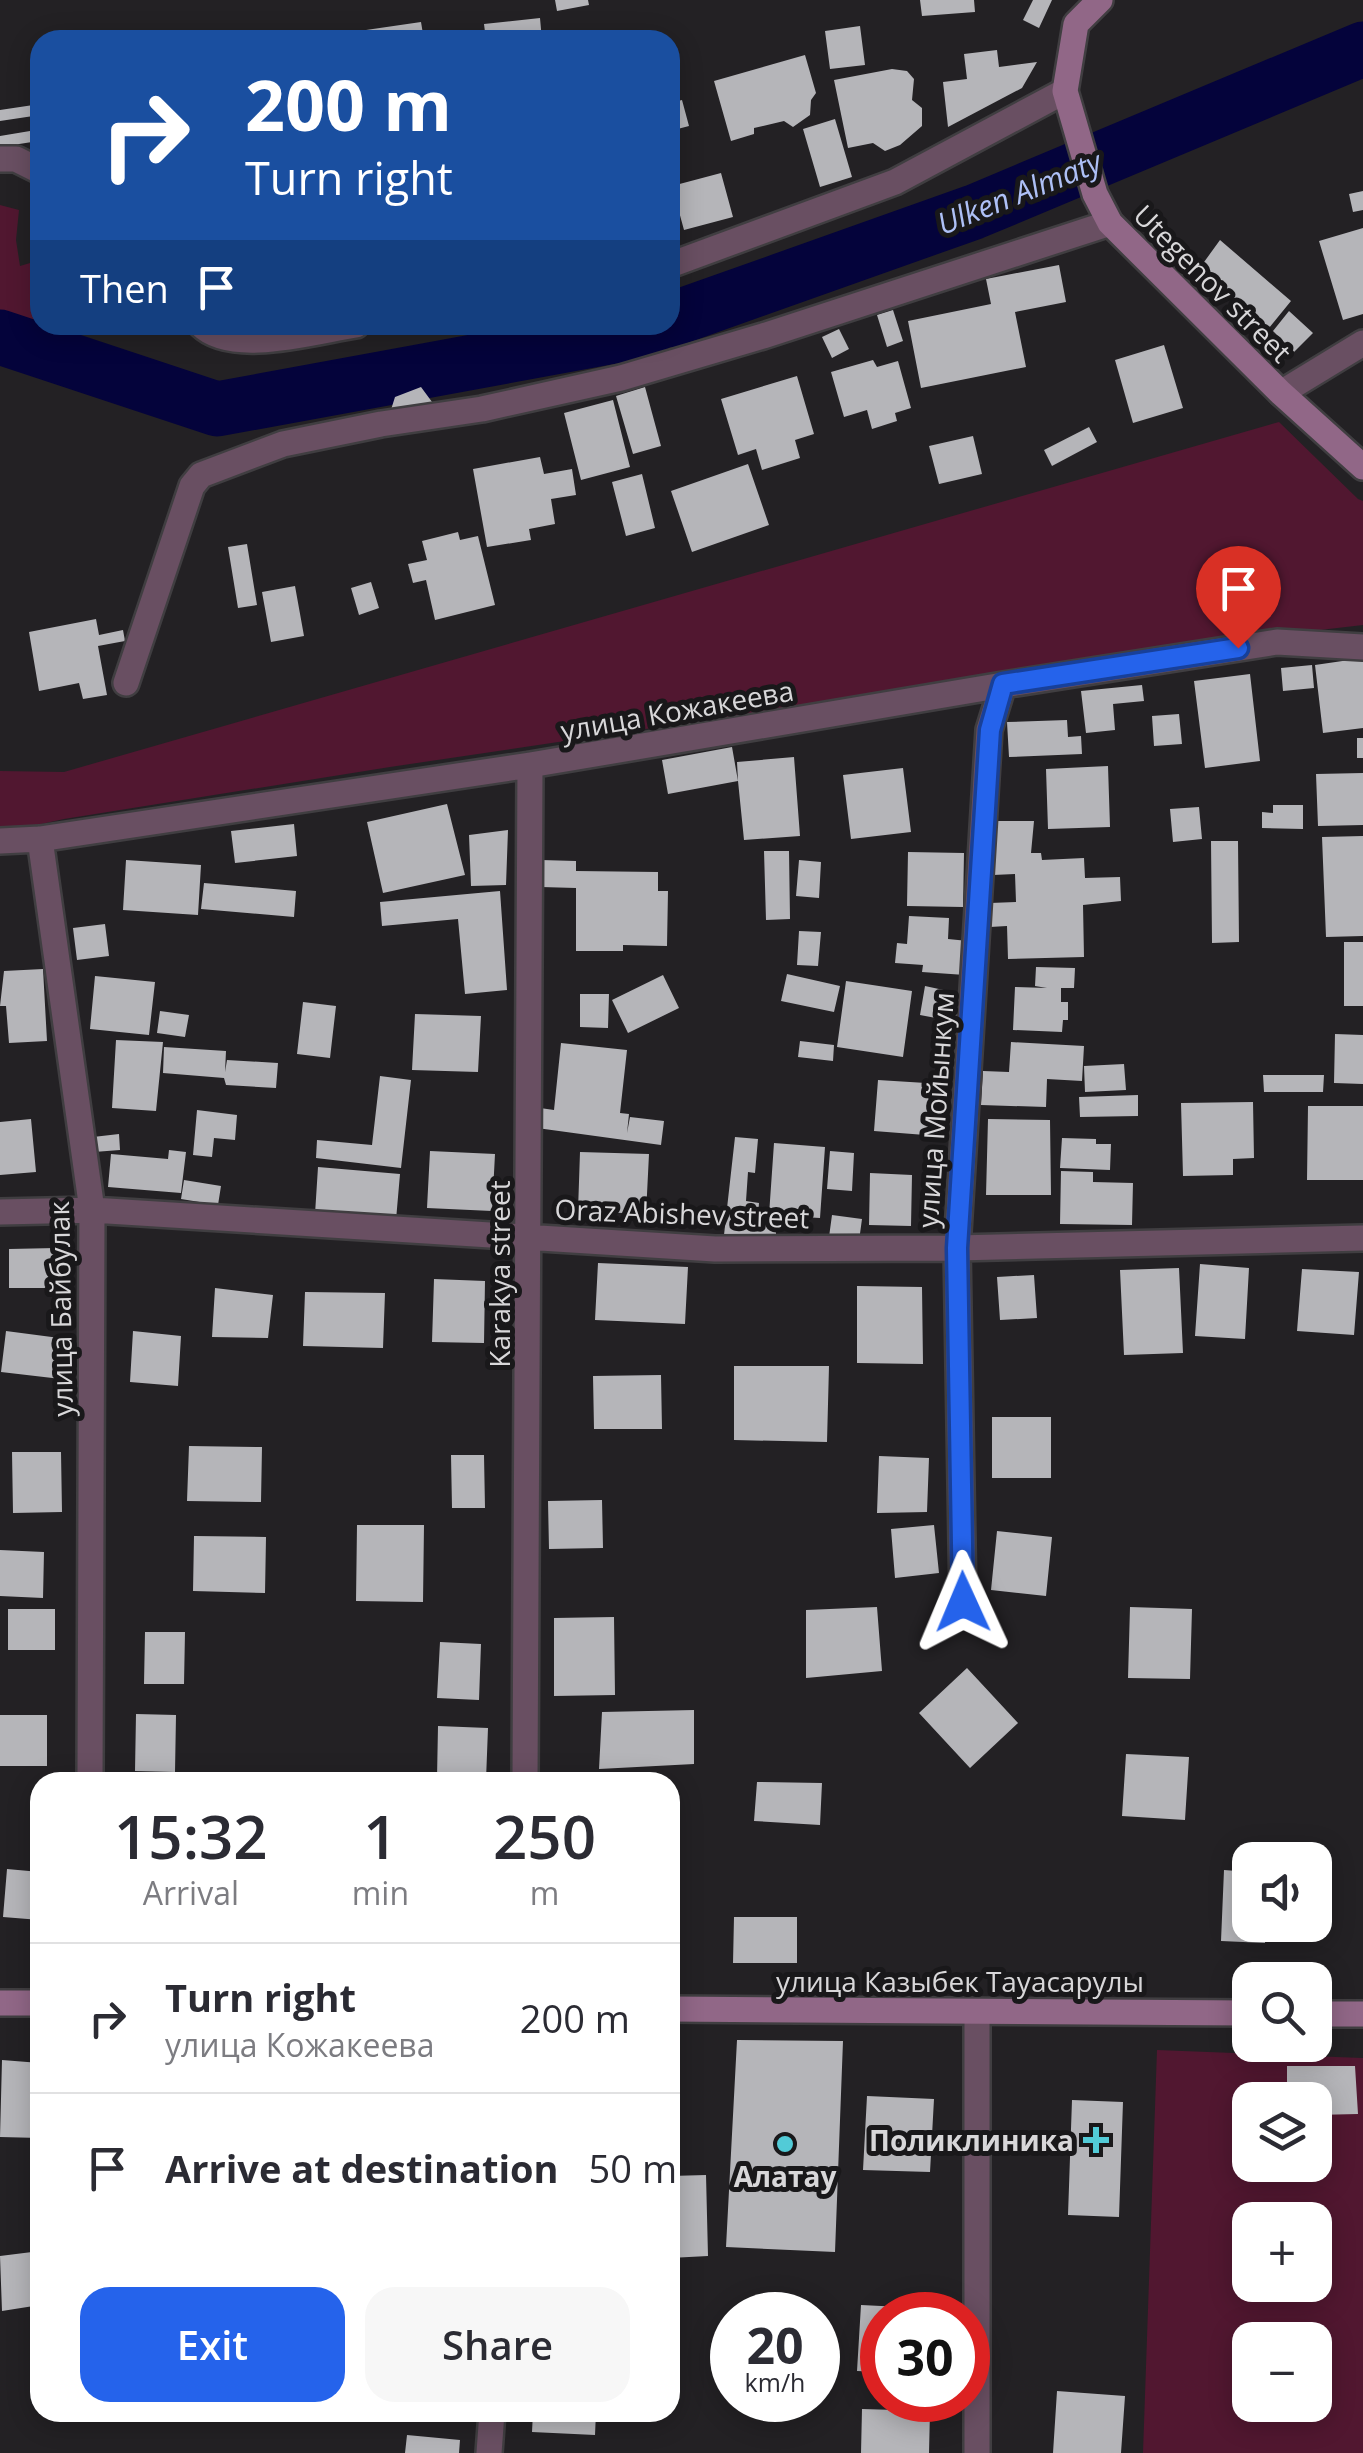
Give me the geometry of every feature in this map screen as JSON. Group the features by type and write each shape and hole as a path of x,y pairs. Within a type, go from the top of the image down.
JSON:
{"street":[{"name":"Utegenov street","path":"1100,0 1076,24 1065,91 1095,194 1110,223 1281,393 1363,467"},
{"path":"680,260 894,182 1065,91"},
{"path":"0,159 16,159 30,166"},
{"path":"126,682 192,486 200,476 283,444 622,378 1110,223"},
{"path":"212,335 254,341 292,335"},
{"path":"1281,393 1363,343"},
{"name":"улица Кожакеева","path":"0,841 40,839 530,765 1003,684 1278,642 1363,647"},
{"name":"улица Мойынкум","path":"963,1602 957,1248 990,730 1003,684"},
{"name":"Karakya street","path":"525,1772 530,765"},
{"name":"улица Байбулак","path":"40,839 92,1210 90,1772"},
{"name":"Oraz Abishev street","path":"0,1212 92,1210 715,1249 957,1248 1363,1238"},
{"path":"0,2003 30,2003"},
{"name":"улица Казыбек Тауасарулы","path":"680,2009 1232,2013"},
{"path":"977,2012 977,2453"},
{"path":"1332,2014 1363,2014"},
{"path":"489,2453 491,2422"}],"shaded area":[{"path":"0,205 19,210 16,240 20,266 30,263 30,333 0,325"},
{"path":"38,335 69,335 68,343"},
{"path":"1279,422 1363,501 1363,625 390,767 64,819 0,833 0,771 64,772"},
{"path":"1157,2050 1232,2053 1232,2062 1332,2062 1332,2057 1363,2058 1363,2453 1143,2453"}],"building":[{"path":"555,0 588,0 589,5 557,11"},
{"path":"920,0 974,0 975,12 922,16"},
{"path":"1033,0 1052,0 1039,28 1023,20"},
{"path":"540,18 541,30 485,30 484,24"},
{"path":"421,22 422,30 366,30"},
{"path":"860,26 865,65 830,69 825,31"},
{"path":"997,50 999,67 1037,62 1022,88 948,127 943,82 967,79 964,54"},
{"path":"805,55 816,93 810,115 793,127 784,121 754,128 754,134 731,141 714,81"},
{"path":"892,69 907,71 914,79 912,100 922,108 922,126 900,145 885,151 873,143 848,148 834,80"},
{"path":"680,100 689,126 680,128"},
{"path":"30,106 30,116 0,121 0,110"},
{"path":"835,119 852,177 820,187 803,129"},
{"path":"30,131 30,142 0,147 0,136"},
{"path":"721,173 733,217 684,230 680,184"},
{"path":"1363,191 1363,210 1353,212 1349,194"},
{"path":"1363,228 1363,314 1343,320 1319,241"},
{"path":"1220,240 1291,301 1269,328 1199,269"},
{"path":"1059,265 1066,302 1015,312 1026,367 921,388 908,321 991,304 986,279"},
{"path":"893,310 903,341 887,347 877,315"},
{"path":"1289,311 1313,333 1294,352 1273,331"},
{"path":"839,329 849,349 832,358 822,337"},
{"path":"1164,345 1183,408 1133,423 1115,360"},
{"path":"873,360 877,367 898,361 911,408 895,413 897,421 872,429 867,410 844,417 831,372"},
{"path":"797,376 814,434 795,440 800,458 762,470 756,449 738,455 721,399"},
{"path":"421,387 435,406 389,416 395,397"},
{"path":"645,387 661,446 633,454 616,396"},
{"path":"613,400 630,467 581,480 564,413"},
{"path":"1089,427 1097,442 1052,466 1044,450"},
{"path":"973,436 982,474 939,484 929,446"},
{"path":"540,457 544,474 572,469 576,495 551,499 555,524 529,529 531,540 487,547 473,469"},
{"path":"748,464 769,525 692,552 671,491"},
{"path":"642,474 655,528 626,536 612,482"},
{"path":"458,532 460,540 478,536 495,605 435,620 426,580 413,583 408,564 427,560 422,541"},
{"path":"247,544 257,605 238,608 228,547"},
{"path":"371,582 379,608 359,615 351,588"},
{"path":"295,586 304,636 271,642 262,592"},
{"path":"96,619 99,635 123,630 125,641 98,646 107,695 83,699 79,683 39,691 29,632"},
{"path":"1363,658 1363,728 1323,733 1315,665"},
{"path":"1312,665 1314,688 1283,691 1281,668"},
{"path":"1250,674 1260,761 1205,768 1194,681"},
{"path":"1142,685 1144,701 1113,704 1115,730 1086,733 1081,691"},
{"path":"1179,714 1182,744 1154,746 1152,716"},
{"path":"1067,720 1068,737 1081,736 1082,754 1009,757 1007,722"},
{"path":"1357,738 1363,738 1363,758 1357,758"},
{"path":"732,747 738,781 668,794 662,760"},
{"path":"794,757 800,836 744,840 737,762"},
{"path":"1108,766 1110,827 1048,829 1046,769"},
{"path":"903,768 911,832 851,839 843,775"},
{"path":"1363,773 1363,825 1318,826 1316,774"},
{"path":"447,804 465,875 383,893 367,822"},
{"path":"1273,805 1303,805 1303,829 1262,828 1262,812 1273,813"},
{"path":"1199,807 1202,839 1173,842 1170,809"},
{"path":"995,821 1034,821 1031,853 1041,853 1042,860 1084,858 1085,878 1120,877 1121,901 1083,905 1084,957 1008,959 1007,926 990,927 990,903 1016,902 1015,874 993,875"},
{"path":"294,824 297,856 235,863 231,831"},
{"path":"508,830 506,885 471,886 469,835"},
{"path":"1363,836 1363,936 1326,937 1322,837"},
{"path":"1211,841 1238,841 1239,942 1212,943"},
{"path":"764,851 789,851 790,919 766,920"},
{"path":"908,852 964,853 963,907 907,906"},
{"path":"126,860 201,865 198,915 123,910"},
{"path":"541,860 576,861 576,871 658,872 658,891 668,891 667,946 623,945 623,951 576,951 576,888 541,887"},
{"path":"799,860 821,862 819,898 796,896"},
{"path":"204,883 296,891 294,917 201,909"},
{"path":"500,891 507,990 465,994 458,919 382,926 380,902"},
{"path":"909,916 949,918 948,939 968,941 965,975 922,972 923,965 895,963 897,943 907,944"},
{"path":"105,924 109,956 77,960 73,928"},
{"path":"799,931 821,932 818,966 797,965"},
{"path":"1344,942 1363,942 1363,1006 1344,1006"},
{"path":"1036,967 1075,968 1074,988 1061,988 1061,1002 1068,1002 1068,1020 1063,1020 1062,1032 1013,1030 1015,987 1047,988 1035,986"},
{"path":"43,969 47,1041 9,1043 6,1006 0,1006 4,971"},
{"path":"787,974 840,986 834,1012 781,1001"},
{"path":"663,975 679,1008 628,1033 612,1000"},
{"path":"95,976 155,982 149,1035 90,1029"},
{"path":"846,981 912,991 903,1057 837,1047"},
{"path":"925,986 962,994 957,1022 920,1015"},
{"path":"580,994 609,994 608,1028 580,1027"},
{"path":"303,1002 336,1006 330,1058 297,1054"},
{"path":"160,1011 189,1015 185,1037 157,1033"},
{"path":"415,1014 481,1016 478,1072 412,1070"},
{"path":"1335,1034 1363,1035 1363,1084 1334,1083"},
{"path":"116,1040 163,1042 156,1111 112,1108"},
{"path":"800,1041 834,1045 833,1061 798,1057"},
{"path":"1011,1042 1084,1046 1082,1081 1047,1079 1046,1107 981,1105 983,1071 1009,1072"},
{"path":"561,1043 627,1050 620,1113 629,1114 627,1133 630,1117 664,1121 661,1145 537,1128 540,1108 554,1110"},
{"path":"164,1047 226,1051 225,1072 227,1060 278,1063 276,1088 226,1085 224,1078 163,1073"},
{"path":"1124,1064 1126,1090 1085,1092 1084,1066"},
{"path":"1263,1075 1324,1075 1323,1092 1264,1092"},
{"path":"380,1076 411,1080 401,1168 316,1158 317,1140 372,1145"},
{"path":"878,1080 942,1084 938,1136 874,1131"},
{"path":"1138,1095 1138,1116 1080,1117 1079,1097"},
{"path":"1253,1102 1254,1158 1233,1159 1233,1175 1183,1176 1181,1103"},
{"path":"1308,1106 1363,1106 1363,1180 1307,1180"},
{"path":"197,1110 237,1115 235,1140 214,1138 212,1157 193,1155"},
{"path":"31,1119 36,1172 0,1175 0,1122"},
{"path":"988,1119 1050,1120 1051,1195 986,1195"},
{"path":"119,1134 120,1150 94,1152 93,1137"},
{"path":"735,1137 758,1139 755,1173 748,1172 746,1201 759,1203 758,1217 776,1217 776,1237 724,1235"},
{"path":"1062,1138 1096,1139 1096,1144 1111,1144 1110,1170 1060,1168"},
{"path":"774,1143 825,1147 820,1218 769,1215"},
{"path":"169,1150 186,1152 181,1193 108,1187 111,1154 168,1159"},
{"path":"430,1151 495,1154 492,1211 427,1208"},
{"path":"830,1151 854,1153 852,1191 827,1189"},
{"path":"580,1152 649,1154 646,1214 578,1211"},
{"path":"318,1167 400,1174 396,1220 315,1214"},
{"path":"1061,1171 1093,1172 1093,1182 1133,1183 1132,1225 1060,1224"},
{"path":"870,1173 912,1175 911,1226 869,1225"},
{"path":"184,1180 221,1186 218,1205 181,1199"},
{"path":"832,1215 862,1219 859,1241 829,1237"},
{"path":"56,1248 57,1288 9,1288 9,1249"},
{"path":"598,1263 688,1267 685,1324 595,1320"},
{"path":"1200,1264 1249,1268 1245,1339 1195,1336"},
{"path":"1179,1268 1183,1353 1124,1355 1120,1270"},
{"path":"1302,1269 1359,1272 1354,1335 1297,1331"},
{"path":"1034,1275 1037,1318 1000,1320 997,1277"},
{"path":"434,1279 485,1281 484,1343 432,1342"},
{"path":"857,1286 922,1287 923,1364 857,1363"},
{"path":"215,1288 273,1295 268,1338 212,1337"},
{"path":"305,1292 385,1293 383,1348 303,1346"},
{"path":"6,1331 67,1339 61,1379 1,1372"},
{"path":"133,1331 181,1336 178,1386 130,1382"},
{"path":"734,1366 829,1366 827,1442 734,1440"},
{"path":"661,1375 662,1429 594,1429 593,1376"},
{"path":"992,1417 1051,1417 1051,1478 992,1478"},
{"path":"189,1446 262,1447 261,1502 187,1501"},
{"path":"12,1452 61,1452 62,1512 13,1513"},
{"path":"451,1455 484,1455 485,1508 452,1508"},
{"path":"879,1456 929,1458 927,1512 877,1513"},
{"path":"602,1500 603,1548 549,1549 548,1501"},
{"path":"357,1525 424,1525 423,1602 356,1601"},
{"path":"934,1525 939,1573 895,1578 891,1529"},
{"path":"997,1531 1052,1537 1046,1596 991,1590"},
{"path":"194,1536 266,1537 265,1593 193,1591"},
{"path":"0,1550 44,1552 43,1598 0,1596"},
{"path":"877,1607 882,1671 806,1678 806,1610"},
{"path":"1130,1607 1192,1609 1190,1679 1128,1678"},
{"path":"8,1609 55,1609 55,1650 8,1650"},
{"path":"614,1617 615,1695 554,1696 554,1618"},
{"path":"145,1632 185,1632 184,1684 144,1684"},
{"path":"440,1642 481,1644 479,1700 437,1698"},
{"path":"967,1668 1018,1723 970,1768 919,1713"},
{"path":"694,1710 694,1764 599,1769 602,1712"},
{"path":"136,1714 176,1715 175,1772 135,1771"},
{"path":"0,1715 47,1715 47,1766 0,1766"},
{"path":"438,1726 488,1728 486,1772 437,1772"},
{"path":"1126,1754 1189,1757 1185,1820 1122,1816"},
{"path":"757,1782 822,1783 820,1825 754,1821"},
{"path":"7,1869 30,1871 30,1919 3,1917"},
{"path":"1224,1870 1232,1871 1232,1942 1221,1941"},
{"path":"734,1917 797,1917 797,1963 733,1963"},
{"name":"Алатау","path":"737,2040 843,2041 835,2252 726,2247"},
{"path":"2,2060 30,2062 30,2138 0,2137"},
{"path":"1287,2066 1355,2066 1358,2114 1332,2115 1332,2082 1287,2082"},
{"path":"867,2096 934,2099 930,2172 863,2170"},
{"path":"1072,2100 1123,2102 1119,2217 1068,2215"},
{"path":"706,2175 708,2256 680,2257 680,2176"},
{"path":"30,2252 30,2307 2,2311 0,2256"},
{"path":"860,2322 860,2371 857,2371"},
{"path":"1057,2391 1125,2396 1121,2453 1053,2453"},
{"path":"532,2422 596,2422 595,2435 532,2432"},
{"path":"862,2422 930,2422 929,2453 861,2453"},
{"path":"407,2435 460,2440 459,2453 405,2453"}],"waterway":[{"name":"Ulken Almaty","path":"680,316 974,212 1363,49"},
{"name":"Ulken Almaty","path":"0,337 217,409 620,335"}],"place":[{"name":"Поликлиника","path":"1096,2140"},
{"name":"Алатау","path":"785,2144"}],"route":[{"path":"963,1602 957,1248 990,730 1003,684 1238,648"}]}
